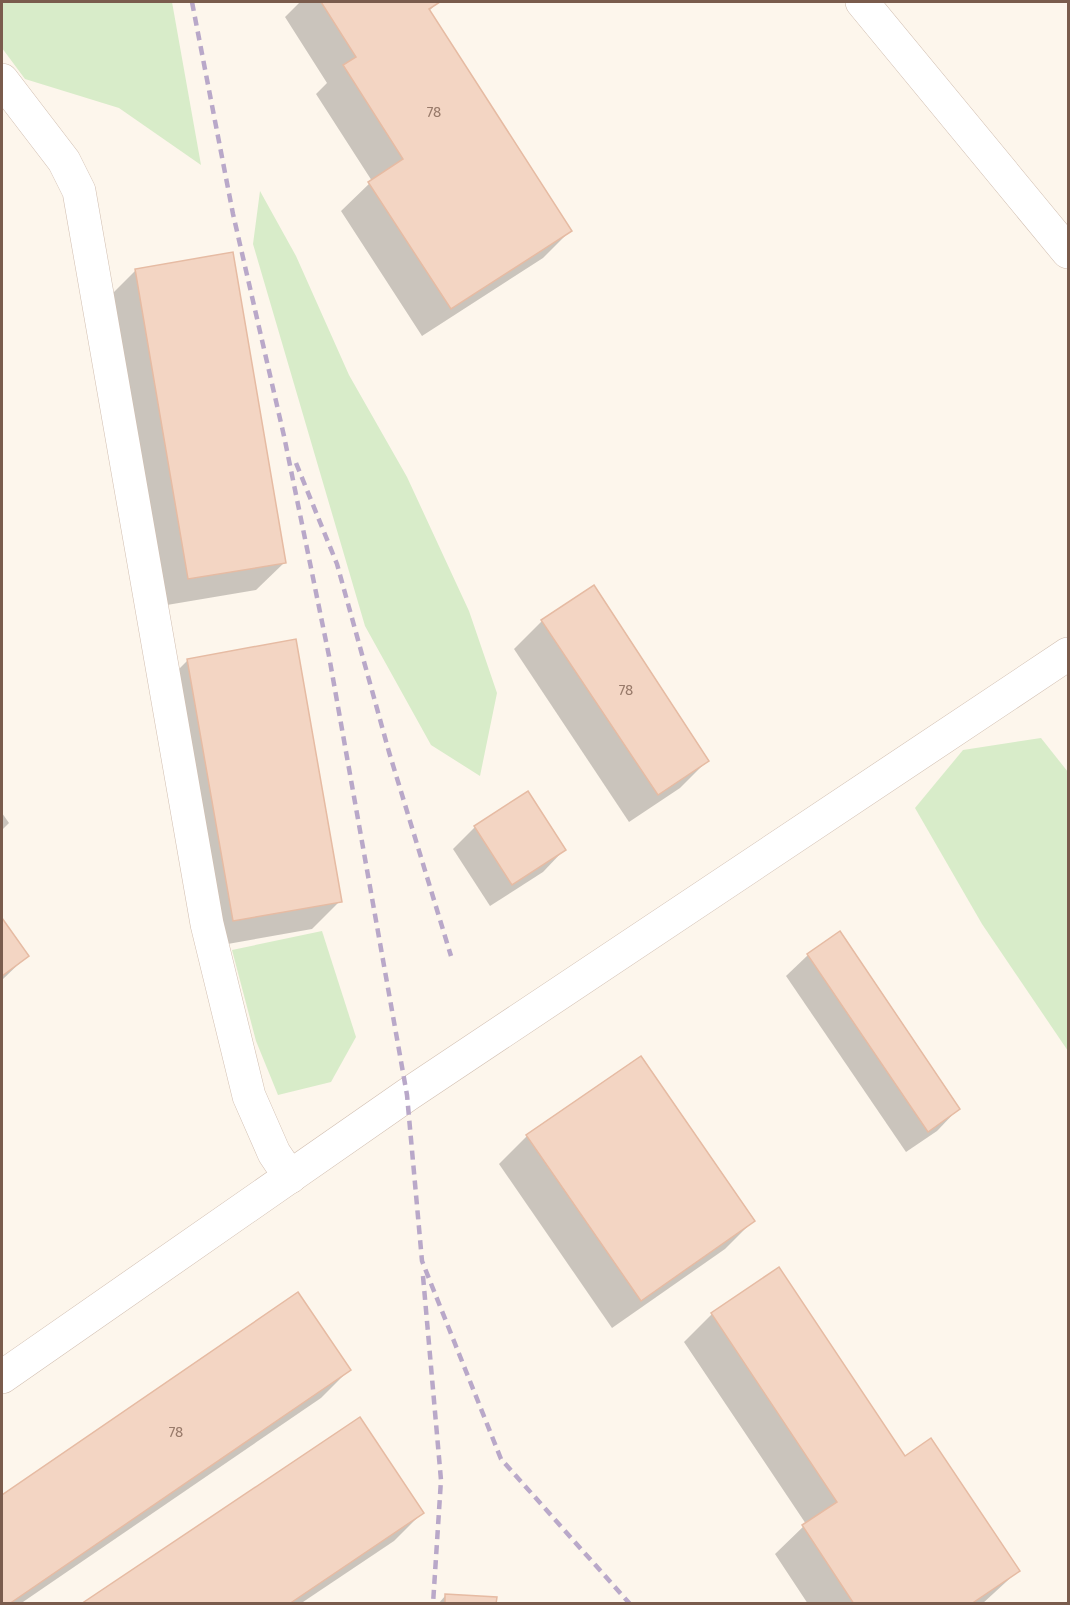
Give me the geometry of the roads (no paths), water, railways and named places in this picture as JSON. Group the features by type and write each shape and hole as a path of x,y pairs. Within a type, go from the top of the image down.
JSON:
{"lane":[{"path":"862,2 1068,252"},
{"path":"2,80 64,161 79,191 207,924 249,1096 274,1153 290,1177"},
{"path":"2,1377 417,1089 1068,654"}],"railway":[{"path":"192,2 233,214 284,436 329,656 407,1095 422,1261 501,1459 630,1604"},
{"path":"296,463 337,564 389,752 451,956"},
{"path":"423,1276 441,1480 433,1604"}]}
